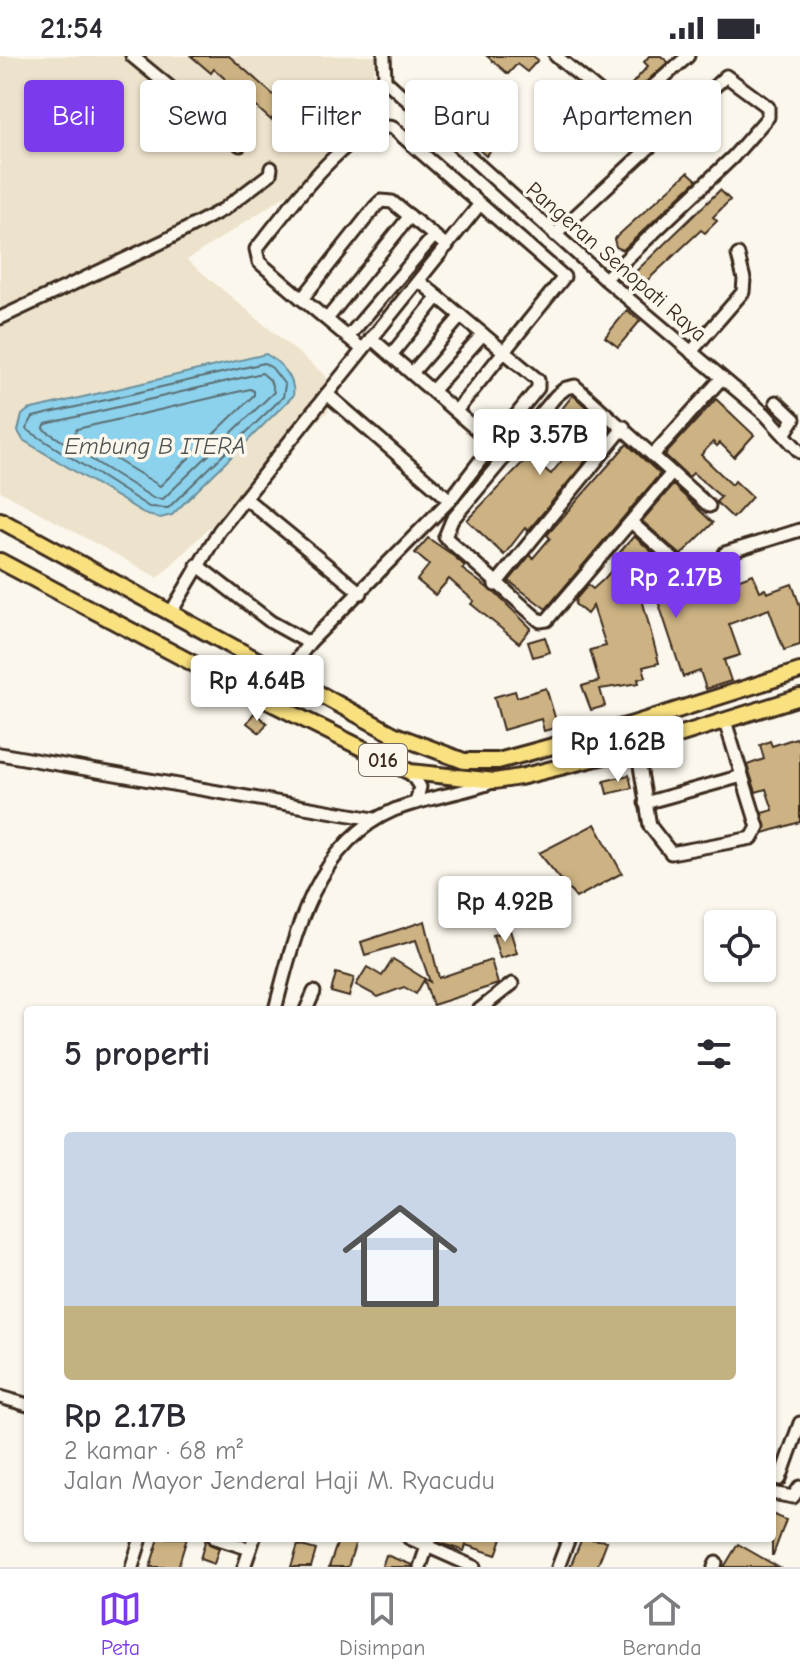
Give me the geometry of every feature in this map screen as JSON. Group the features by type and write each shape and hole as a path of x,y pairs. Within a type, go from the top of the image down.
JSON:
{"main road":[{"name":"016","path":"0,520 393,734 464,761 498,761 630,725 800,671"},
{"name":"016","path":"0,561 213,674 410,772 495,781 637,748 800,697"},
{"path":"630,725 637,748"}],"street":[{"path":"132,56 161,80"},
{"path":"556,56 624,112 688,56"},
{"name":"Pangeran Senopati Raya","path":"386,58 385,80 555,235 785,433 800,452"},
{"path":"555,235 726,76 768,107 768,117 733,157 605,279"},
{"path":"362,349 254,254 351,141 378,127 393,128 564,277 456,411"},
{"path":"0,318 224,209 270,174 271,168"},
{"path":"302,299 381,201 392,202 447,246"},
{"path":"170,614 197,565 245,498 480,204"},
{"path":"327,319 410,216"},
{"path":"348,337 434,236"},
{"path":"691,352 743,292 744,279 738,255"},
{"path":"286,675 309,643 450,500 539,383 535,375 419,281"},
{"path":"391,355 438,297"},
{"path":"412,373 461,316"},
{"path":"432,391 483,334"},
{"path":"371,338 493,444"},
{"path":"653,455 722,378"},
{"path":"672,473 547,620 540,621 531,615 445,537 452,520 566,388 575,386 709,506"},
{"path":"327,394 450,500"},
{"path":"776,402 794,419 785,433"},
{"path":"495,585 624,427"},
{"path":"245,498 361,593"},
{"path":"631,522 674,560"},
{"path":"725,553 800,530"},
{"path":"197,565 271,622 309,643"},
{"path":"637,748 645,803 657,840 671,853 752,838 758,827 725,721"},
{"path":"0,754 374,819"},
{"path":"410,772 420,787 416,803"},
{"path":"645,803 742,776"},
{"path":"276,1006 288,957 324,871 350,837 374,819 416,803 463,793 495,781"},
{"path":"484,1006 512,984"},
{"path":"308,1006 314,992"},
{"path":"0,1397 24,1404"},
{"path":"780,1479 798,1437 800,1423"},
{"path":"776,1494 793,1497 800,1487"},
{"path":"132,1567 140,1542"},
{"path":"420,1567 429,1542 474,1567"},
{"path":"558,1567 567,1542"},
{"path":"244,1567 252,1544"}],"shaded area":[{"path":"0,56 385,56 373,72 382,80 272,80 272,152 333,152 302,185 187,260 326,376 331,392 328,411 158,578 0,491"}],"water":[{"name":"Embung B ITERA","path":"266,354 286,372 292,383 293,396 172,515 160,518 147,515 23,440 18,431 22,415 28,410"}],"building":[{"path":"191,56 229,56 272,94 272,119 256,107 256,80 226,80 214,69 211,73"},
{"path":"487,56 533,56 538,60 527,72 517,64 508,74"},
{"path":"649,56 661,56 668,62 648,80 635,80 648,66 644,62"},
{"path":"688,172 697,180 623,250 616,247 614,239"},
{"path":"720,190 730,200 713,217 717,221 705,233 701,230 637,290 627,280"},
{"path":"627,310 640,321 618,347 605,337"},
{"path":"573,395 611,430 528,531 525,528 504,555 467,520 529,456 551,474 563,459 538,439"},
{"path":"716,399 754,435 734,457 720,443 717,446 713,442 701,455 732,485 735,481 752,497 733,518 716,502 721,497 693,473 689,477 665,455"},
{"path":"627,444 660,474 546,609 509,581 530,555 533,558 550,538 547,535"},
{"path":"673,485 713,523 681,555 642,521"},
{"path":"634,536 663,562 642,586 709,564 715,582 735,574 737,580 753,574 760,591 765,589 767,593 792,584 800,606 800,645 784,650 769,609 729,624 740,655 724,660 731,681 706,689 700,671 683,677 656,595 642,599 659,663 643,667 646,677 638,679 639,683 600,689 605,706 591,710 582,686 599,681 590,650 606,646 593,606 587,614 575,604 576,599 588,585 593,589 604,579 618,563 614,559"},
{"path":"428,538 465,566 462,569 496,594 531,628 519,643 471,604 474,601 449,579 435,595 417,580 429,565 415,553"},
{"path":"545,637 550,652 533,657 528,642"},
{"path":"546,688 558,727 544,731 541,719 503,730 494,697 515,691 517,697"},
{"path":"254,713 267,723 260,733 247,723"},
{"path":"796,738 800,743 800,822 764,833 762,813 773,810 766,789 756,792 747,765 764,759 760,745 770,741 772,746"},
{"path":"629,775 632,788 607,794 604,781"},
{"path":"595,824 622,873 576,898 539,853"},
{"path":"425,921 439,978 491,960 498,984 433,1005 424,980 416,994 404,987 378,997 356,985 367,967 382,976 393,959 430,982 416,940 365,955 361,942"},
{"path":"510,930 517,953 500,958 493,935"},
{"path":"336,973 354,978 349,997 331,992"},
{"path":"776,1516 786,1520 772,1555 772,1542 776,1542"},
{"path":"158,1542 186,1542 178,1567 150,1567"},
{"path":"205,1542 219,1548 214,1564 200,1559"},
{"path":"338,1542 356,1542 348,1567 329,1567"},
{"path":"438,1542 501,1542 496,1555 466,1545 464,1551"},
{"path":"580,1542 607,1542 597,1567 570,1567"},
{"path":"738,1544 778,1567 724,1567"},
{"path":"298,1545 316,1550 311,1567 291,1567"},
{"path":"386,1555 412,1565 412,1567 382,1567"}]}
